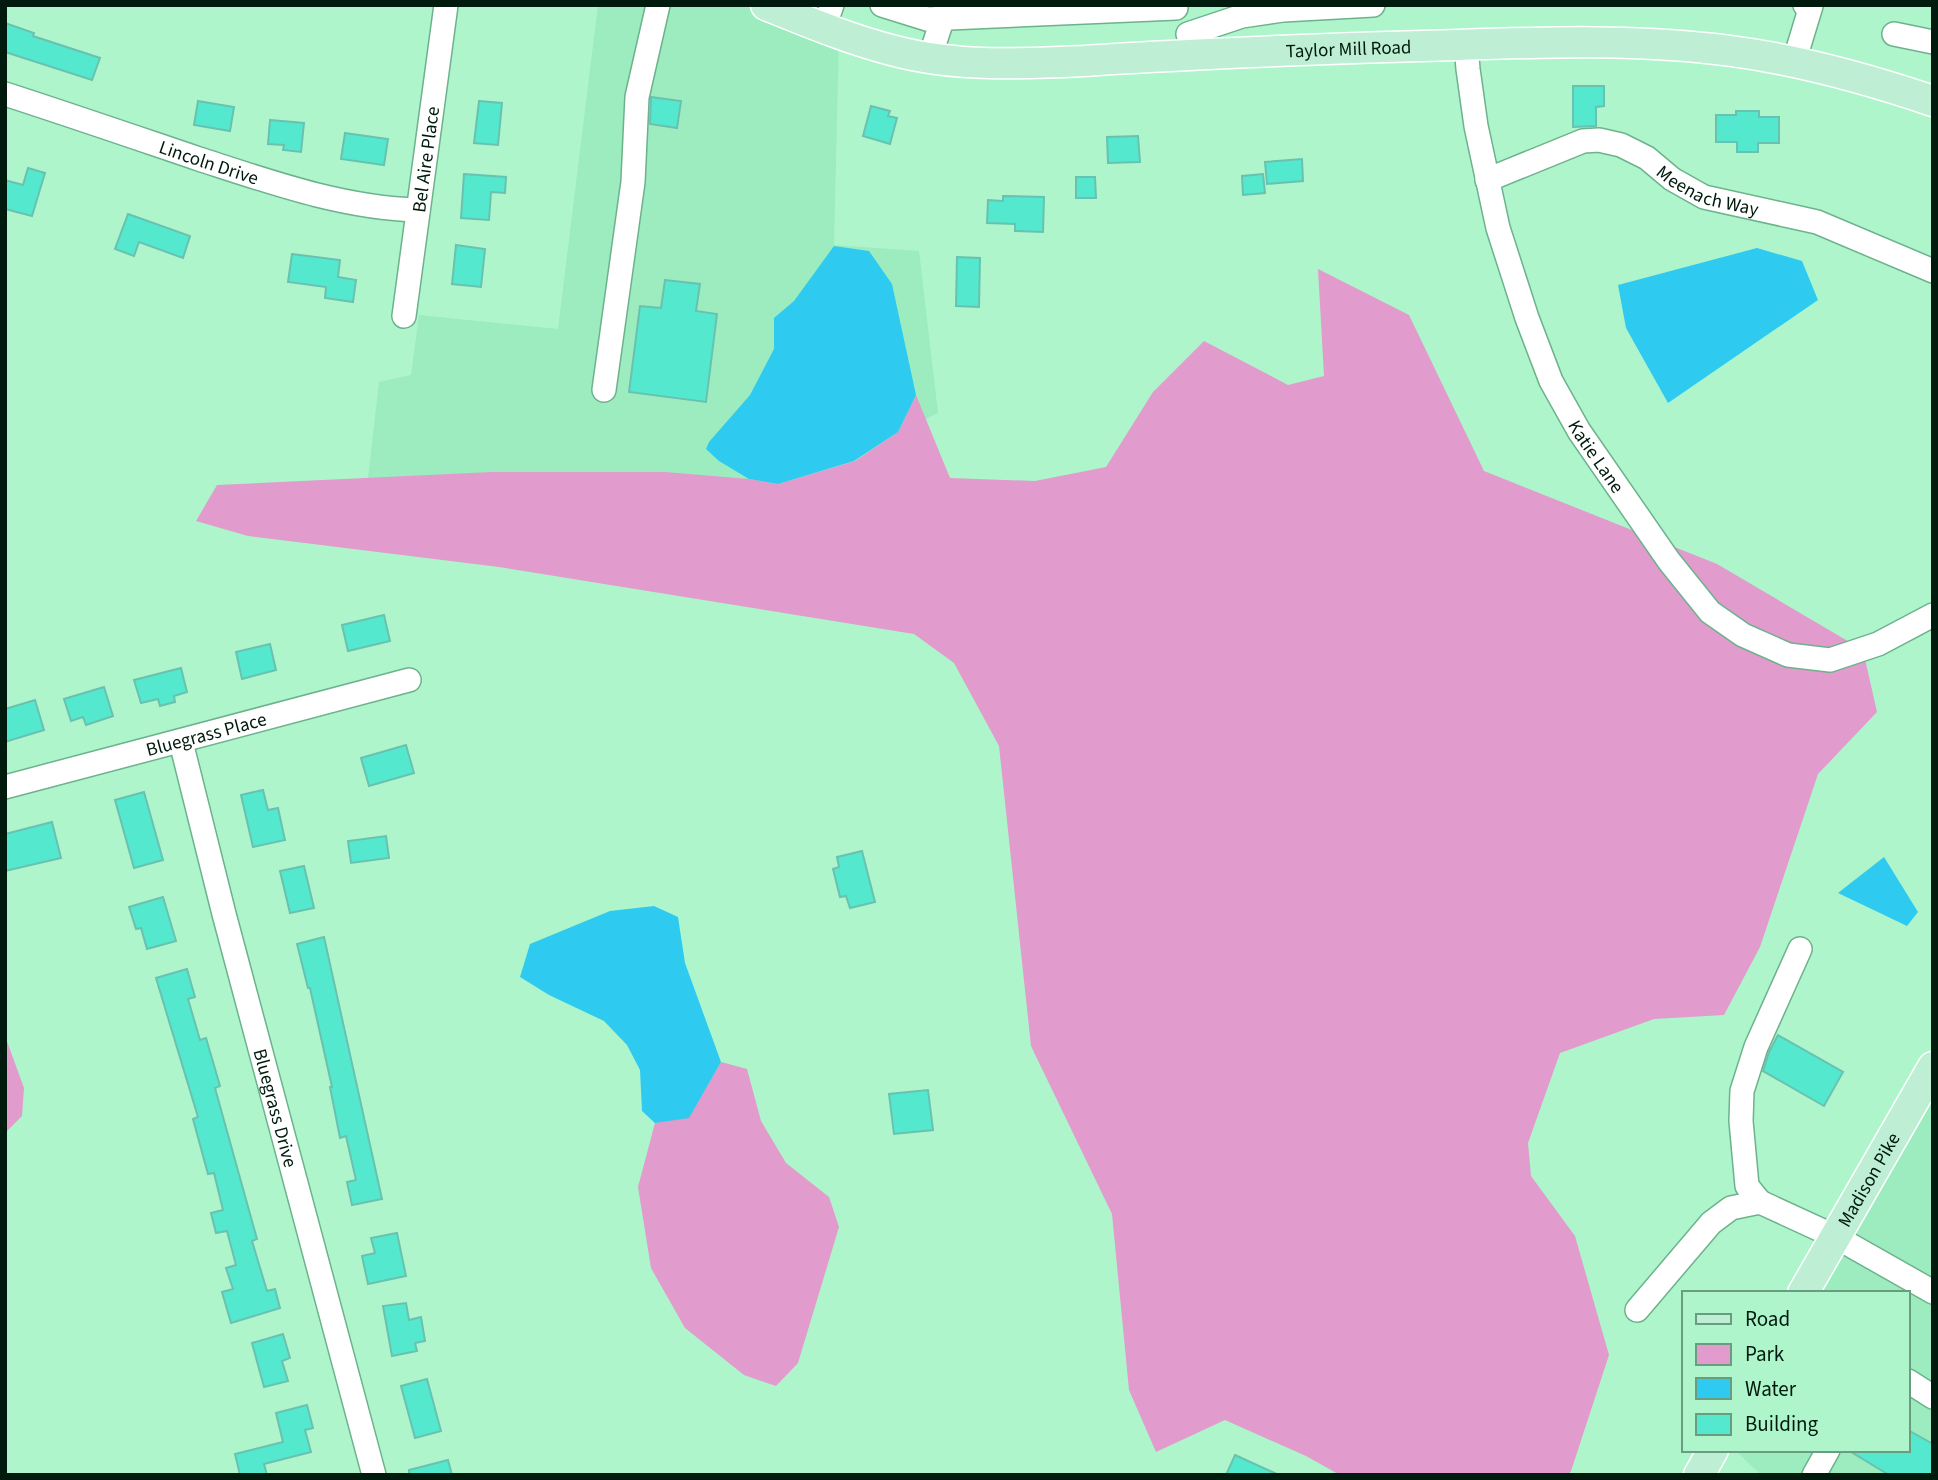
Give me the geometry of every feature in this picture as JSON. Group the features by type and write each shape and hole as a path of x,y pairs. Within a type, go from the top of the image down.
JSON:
{"main road":[{"name":"Taylor Mill Road","path":"766,5 828,16 896,51 953,61 1025,64 1190,45 1619,42 1711,49 1794,62 1849,75 1933,102"},
{"name":"Madison Pike","path":"1804,1291 1933,1067"},
{"path":"1699,1475 1712,1452"}],"street":[{"name":"Bel Aire Place","path":"404,316 446,5"},
{"path":"604,390 633,181 638,97 658,5"},
{"path":"882,5 927,19 945,12 1176,6 1190,45 1242,16 1283,10 1373,5"},
{"path":"1794,62 1811,6 1805,5"},
{"path":"930,57 945,12"},
{"path":"1894,34 1933,42"},
{"name":"Katie Lane","path":"1466,45 1474,114 1502,241 1551,381 1579,431 1669,561 1710,612 1743,635 1788,655 1830,660 1878,644 1933,615"},
{"name":"Lincoln Drive","path":"5,94 256,178 313,194 391,210 418,210"},
{"name":"Meenach Way","path":"1487,180 1583,141 1599,140 1621,145 1647,158 1672,179 1704,197 1817,222 1933,271"},
{"name":"Bluegrass Place","path":"5,787 409,680"},
{"name":"Bluegrass Drive","path":"181,742 374,1475"},
{"path":"1800,949 1756,1047 1742,1091 1741,1121 1747,1186 1760,1202 1836,1237 1908,1285 1933,1292"},
{"path":"1637,1310 1711,1223 1731,1208 1760,1202"},
{"path":"1910,1382 1933,1397"},
{"path":"1814,1475 1827,1452"}],"shaded area":[{"path":"598,5 766,5 839,34 834,245 919,251 938,413 898,432 854,461 778,484 749,479 368,478 379,382 411,375 419,315 558,329"},
{"path":"1933,1090 1933,1475 1761,1475 1737,1452 1910,1452 1910,1291 1804,1291"}],"green space":[{"path":"1318,269 1409,315 1484,471 1717,564 1863,650 1877,712 1818,774 1760,947 1724,1015 1654,1019 1560,1053 1528,1143 1531,1176 1575,1236 1609,1355 1568,1475 1340,1475 1306,1456 1225,1420 1156,1452 1129,1390 1112,1214 1031,1046 999,746 954,663 914,634 499,567 248,536 196,521 217,485 492,472 665,472 778,484 855,461 898,432 916,395 950,478 1035,481 1106,467 1153,392 1204,341 1288,385 1324,376"},
{"path":"5,1036 24,1088 22,1116 5,1133"},
{"path":"721,1062 747,1069 761,1121 786,1163 829,1197 839,1227 798,1363 776,1386 744,1375 685,1328 651,1268 638,1187 655,1123 689,1117"}],"water":[{"path":"834,246 869,251 892,284 916,395 898,432 854,461 778,484 749,479 719,461 706,449 750,395 774,349 774,318 794,301"},
{"path":"1757,248 1802,261 1818,300 1668,403 1626,328 1618,285"},
{"path":"1884,857 1918,912 1907,926 1838,893"},
{"path":"654,906 678,917 685,963 721,1062 689,1118 655,1123 642,1111 640,1070 627,1045 604,1021 549,995 520,977 530,944 610,911"}],"building":[{"path":"5,23 34,33 33,36 100,58 92,80 5,52"},
{"path":"1573,86 1604,86 1604,106 1596,107 1596,126 1573,127"},
{"path":"651,97 681,101 677,128 650,124"},
{"path":"198,101 234,107 230,131 194,125"},
{"path":"479,101 502,103 498,145 474,143"},
{"path":"871,106 890,111 888,116 897,118 890,144 863,136"},
{"path":"1736,111 1759,111 1759,117 1779,117 1779,143 1758,143 1758,152 1737,152 1737,142 1716,142 1716,115 1736,115"},
{"path":"270,120 304,123 301,152 283,150 284,145 268,144"},
{"path":"345,133 388,139 384,165 341,159"},
{"path":"1138,136 1140,162 1108,163 1107,137"},
{"path":"1302,159 1303,181 1267,184 1265,162"},
{"path":"28,168 45,173 32,216 5,209 5,180 23,185"},
{"path":"464,174 506,177 505,193 491,192 489,220 461,218"},
{"path":"1263,174 1265,193 1243,195 1242,176"},
{"path":"1076,177 1095,177 1096,198 1076,198"},
{"path":"1003,196 1044,197 1043,232 1015,231 1015,224 987,223 988,200 1003,201"},
{"path":"128,214 190,236 183,258 139,242 134,256 115,249"},
{"path":"456,245 485,249 481,287 452,284"},
{"path":"292,254 340,260 338,277 356,280 353,302 325,298 326,287 288,282"},
{"path":"957,257 980,258 979,307 956,306"},
{"path":"665,280 700,284 696,311 717,314 706,402 629,392 640,306 661,308"},
{"path":"384,615 390,641 348,651 342,625"},
{"path":"270,644 276,670 242,679 236,652"},
{"path":"181,668 187,692 174,696 175,702 160,706 158,699 141,703 134,680"},
{"path":"104,687 113,716 86,725 83,717 71,721 64,699"},
{"path":"35,700 44,730 5,742 5,709"},
{"path":"406,745 414,773 369,786 361,758"},
{"path":"263,790 268,810 278,808 285,840 253,847 241,795"},
{"path":"144,792 163,860 134,868 115,800"},
{"path":"52,822 61,858 5,871 5,834"},
{"path":"386,836 389,858 351,863 348,841"},
{"path":"862,851 875,902 850,908 846,896 840,897 833,869 839,867 837,857"},
{"path":"304,866 314,908 290,913 280,871"},
{"path":"163,897 176,941 147,949 141,928 136,929 129,907"},
{"path":"324,937 382,1199 352,1205 347,1182 356,1180 346,1136 340,1138 332,1087 310,988 297,944"},
{"path":"187,969 195,997 188,999 200,1040 206,1038 220,1086 215,1088 257,1239 252,1241 267,1291 275,1289 280,1308 231,1323 222,1292 233,1289 226,1268 236,1265 227,1231 216,1233 211,1213 223,1210 214,1173 208,1174 193,1119 198,1117 156,978"},
{"path":"1778,1035 1843,1072 1824,1106 1763,1071"},
{"path":"928,1090 933,1130 894,1134 889,1094"},
{"path":"397,1233 406,1276 368,1284 362,1256 375,1253 371,1238"},
{"path":"406,1303 409,1320 421,1317 425,1341 415,1343 417,1351 392,1356 383,1306"},
{"path":"283,1334 290,1358 282,1361 288,1381 264,1387 252,1343"},
{"path":"427,1379 441,1431 415,1438 401,1386"},
{"path":"307,1405 313,1428 305,1430 311,1452 264,1464 267,1475 240,1475 235,1454 283,1442 276,1413"},
{"path":"1910,1431 1933,1444 1933,1475 1889,1475 1851,1452 1910,1452"},
{"path":"1235,1455 1279,1475 1226,1475"},
{"path":"448,1460 452,1475 409,1475 409,1470"}]}
